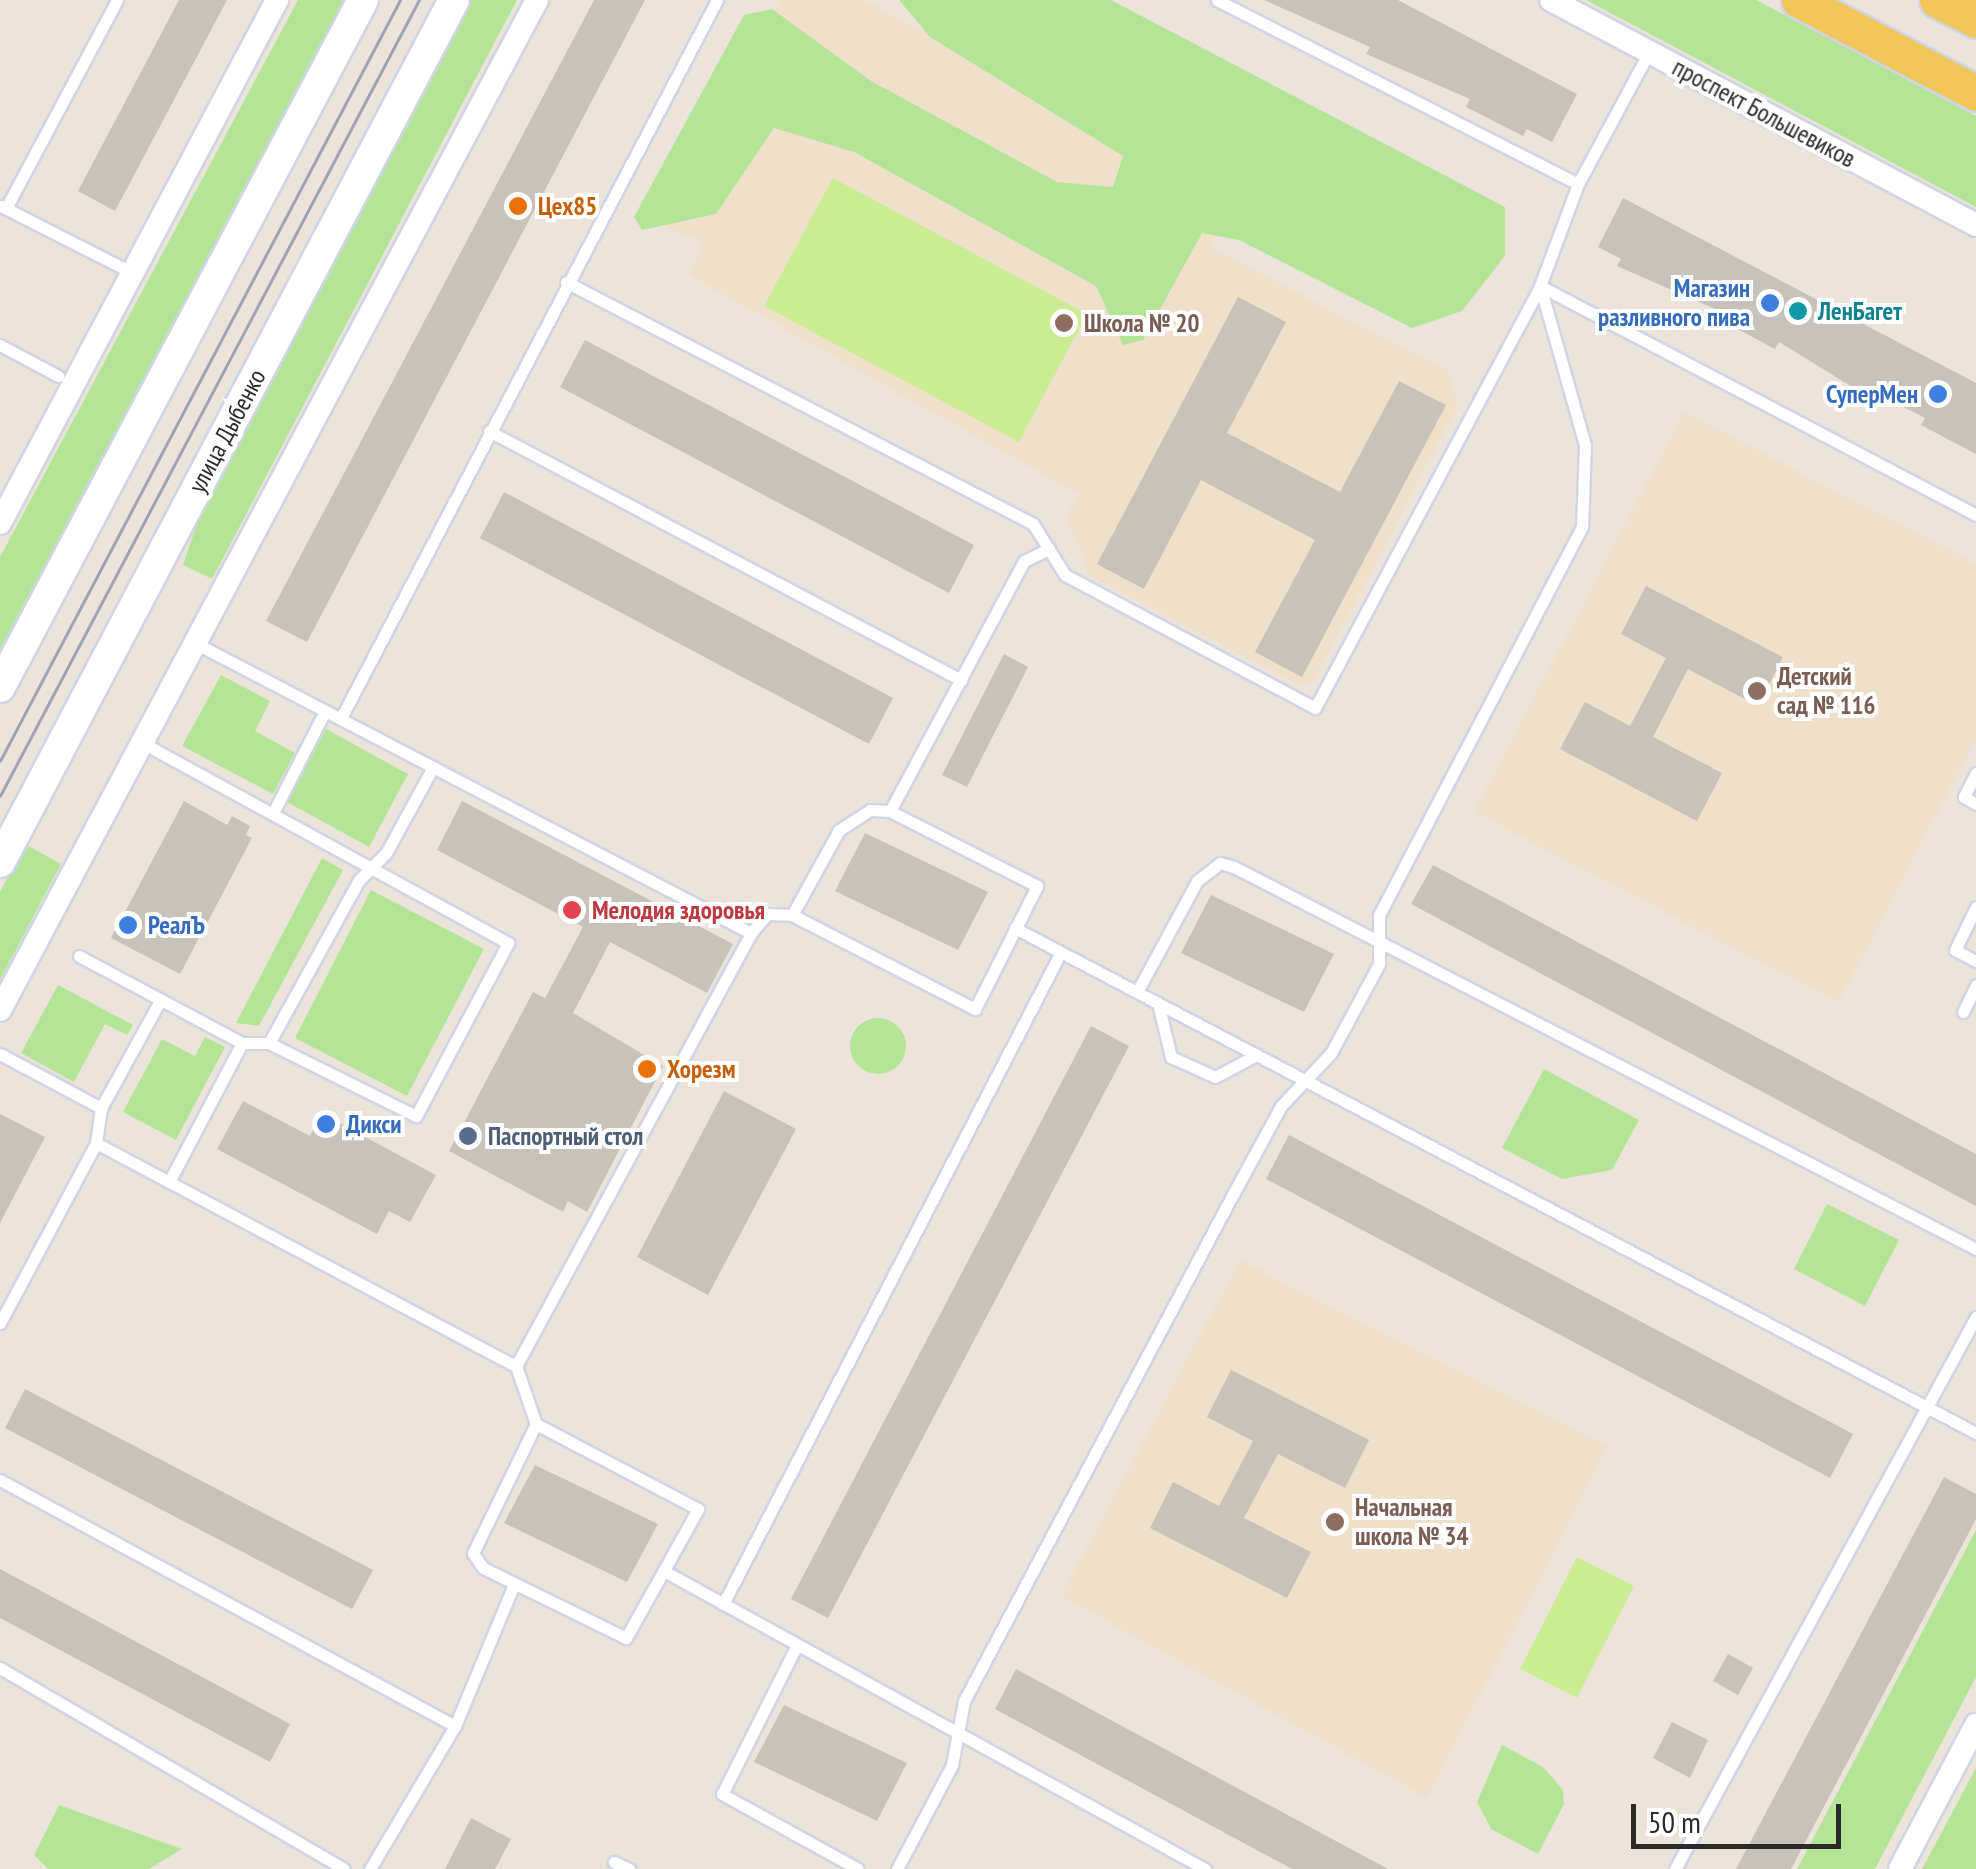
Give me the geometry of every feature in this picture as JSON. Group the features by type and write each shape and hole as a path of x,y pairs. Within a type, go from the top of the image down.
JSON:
{"main road":[{"path":"0,687 363,0"},
{"name":"улица Дыбенко","path":"0,862 454,0"},
{"path":"1799,0 1976,93"},
{"path":"1937,0 1976,20"}],"street":[{"path":"0,523 277,0"},
{"path":"0,1010 538,0"},
{"name":"проспект Большевиков","path":"1551,0 1976,225"},
{"path":"1900,1869 1974,1735"}],"lane":[{"path":"117,0 3,207 131,272"},
{"path":"341,718 717,0"},
{"path":"1218,0 1578,184"},
{"path":"566,282 1033,524 1065,575 1315,708 1540,286 1578,184 1649,52"},
{"path":"1540,286 1976,515"},
{"path":"897,1869 952,1765 964,1701 1232,1196 1281,1106 1330,1053 1379,964 1379,915 1582,527 1585,445 1540,286"},
{"path":"0,346 58,376"},
{"path":"489,431 961,680"},
{"path":"890,811 1024,561 1048,549"},
{"path":"195,643 750,933"},
{"path":"272,813 326,711"},
{"path":"79,956 242,1043 269,1043 416,1116 508,943 142,743"},
{"path":"269,1043 359,880 372,868 433,767"},
{"path":"1976,773 1964,798 1976,804"},
{"path":"516,1366 750,933 767,914 792,915 975,1009 1037,886 890,811 870,810 839,830 792,915"},
{"path":"1138,992 1197,881 1220,864 1379,938 1976,1250"},
{"path":"1976,907 1955,950 1976,962"},
{"path":"1015,928 1976,1434"},
{"path":"723,1604 1061,952"},
{"path":"1963,1012 1976,985"},
{"path":"0,1323 96,1144 101,1108 161,999"},
{"path":"1158,1003 1171,1056 1215,1077 1256,1054"},
{"path":"169,1182 242,1043"},
{"path":"0,1054 101,1108"},
{"path":"96,1144 516,1366 536,1424 698,1508 626,1638 483,1568 473,1553 536,1424"},
{"path":"1675,1869 1976,1317"},
{"path":"0,1480 455,1726"},
{"path":"664,1571 1205,1869"},
{"path":"370,1869 455,1726 514,1584"},
{"path":"797,1645 722,1794 858,1869"},
{"path":"0,1668 344,1869"},
{"path":"614,1862 629,1869"}],"shaded area":[{"name":"Школа № 20","path":"780,0 864,0 1236,192 1211,248 1447,370 1458,406 1313,682 1296,684 1090,576 1066,516 1078,494 689,275 704,243 664,226"},
{"name":"Детский сад № 116","path":"1684,412 1976,564 1976,739 1838,1003 1474,812"},
{"name":"Начальная школа № 34","path":"1240,1260 1608,1447 1427,1798 1061,1596"}],"green space":[{"path":"298,0 345,0 0,649 0,557"},
{"path":"469,0 517,0 212,579 183,565 206,498"},
{"path":"899,0 1111,0 1505,207 1505,256 1462,311 1412,328 1239,240 1202,233 1143,340 1123,345 1096,286 854,152 774,128 716,214 642,230 634,217 744,15 772,9 871,81 1057,182 1113,187 1123,156 930,37"},
{"path":"1586,0 1756,0 1976,116 1976,207"},
{"path":"833,178 1087,314 1019,442 764,306"},
{"path":"221,675 270,701 255,731 295,753 273,794 182,746"},
{"path":"326,729 408,774 369,847 287,802"},
{"path":"25,844 61,864 0,980 0,892"},
{"path":"322,858 343,870 259,1026 236,1023"},
{"path":"371,890 484,949 407,1096 295,1038"},
{"path":"58,985 133,1025 127,1035 105,1024 74,1082 21,1053"},
{"path":"878,1018 898,1026 906,1046 898,1066 878,1074 858,1066 850,1046 858,1026"},
{"path":"205,1037 225,1047 176,1140 123,1112 162,1039 195,1056"},
{"path":"1544,1069 1639,1120 1612,1170 1562,1179 1502,1148"},
{"path":"1827,1204 1899,1240 1865,1306 1794,1269"},
{"path":"1976,1530 1976,1677 1875,1869 1797,1869"},
{"path":"1577,1557 1634,1586 1577,1698 1520,1669"},
{"path":"1502,1745 1543,1767 1563,1790 1564,1804 1538,1854 1491,1829 1477,1802"},
{"path":"1976,1768 1976,1869 1922,1869"},
{"path":"59,1805 182,1849 149,1869 48,1869 34,1855"}],"building":[{"path":"179,0 227,0 115,211 78,191"},
{"path":"594,0 645,0 307,642 266,621"},
{"path":"1264,0 1398,0 1577,94 1552,142 1527,129 1523,136 1466,107 1470,99 1366,54 1370,47"},
{"path":"1623,198 1976,383 1976,454 1921,425 1925,418 1878,394 1875,401 1779,342 1775,349 1719,319 1722,312 1617,266 1621,259 1598,247"},
{"path":"1238,297 1286,322 1227,433 1340,492 1399,381 1446,405 1302,677 1255,652 1315,540 1201,480 1144,589 1097,564"},
{"path":"585,340 974,545 949,593 560,387"},
{"path":"504,492 893,698 869,744 480,538"},
{"path":"1646,586 1783,657 1758,706 1688,669 1653,737 1722,773 1697,821 1560,749 1585,702 1630,726 1666,658 1621,634"},
{"path":"1004,654 1028,667 967,787 942,775"},
{"path":"184,801 227,825 232,816 250,826 246,835 252,838 180,974 111,938"},
{"path":"462,801 733,944 707,993 610,942 573,1013 663,1066 587,1212 568,1201 563,1212 449,1151 533,992 545,998 583,927 437,850"},
{"path":"865,833 988,892 958,950 835,891"},
{"path":"1433,865 1976,1154 1976,1206 1411,904"},
{"path":"1211,895 1334,954 1304,1012 1181,953"},
{"path":"1091,1026 1129,1046 828,1618 791,1599"},
{"path":"724,1091 796,1129 708,1295 637,1257"},
{"path":"243,1101 310,1136 322,1114 436,1175 410,1222 389,1211 377,1234 217,1149"},
{"path":"0,1114 45,1137 0,1223"},
{"path":"1289,1135 1853,1434 1830,1478 1266,1179"},
{"path":"1231,1370 1369,1440 1345,1488 1278,1454 1244,1518 1311,1552 1287,1598 1150,1528 1173,1482 1219,1506 1253,1441 1207,1417"},
{"path":"25,1389 373,1570 352,1609 5,1428"},
{"path":"535,1465 658,1524 627,1582 504,1523"},
{"path":"1944,1477 1976,1494 1976,1519 1791,1869 1736,1869"},
{"path":"0,1569 290,1724 270,1762 0,1618"},
{"path":"1728,1654 1753,1668 1738,1695 1713,1681"},
{"path":"1016,1669 1388,1869 1292,1869 995,1709"},
{"path":"784,1705 907,1763 877,1821 754,1762"},
{"path":"1672,1722 1708,1740 1690,1778 1653,1758"},
{"path":"471,1818 511,1839 495,1869 445,1869"}],"tram line":[{"path":"0,761 400,0"},
{"path":"0,796 419,0"}],"place":[{"name":"Цех85","path":"518,206"},
{"name":"Магазин разливного пива","path":"1770,303"},
{"name":"ЛенБагет","path":"1798,311"},
{"name":"Школа № 20","path":"1064,323"},
{"name":"СуперМен","path":"1938,394"},
{"name":"Детский сад № 116","path":"1757,691"},
{"name":"Мелодия здоровья","path":"572,910"},
{"name":"РеалЪ","path":"128,925"},
{"name":"Хорезм","path":"647,1069"},
{"name":"Дикси","path":"326,1124"},
{"name":"Паспортный стол","path":"468,1136"},
{"name":"Начальная школа № 34","path":"1335,1522"}]}
